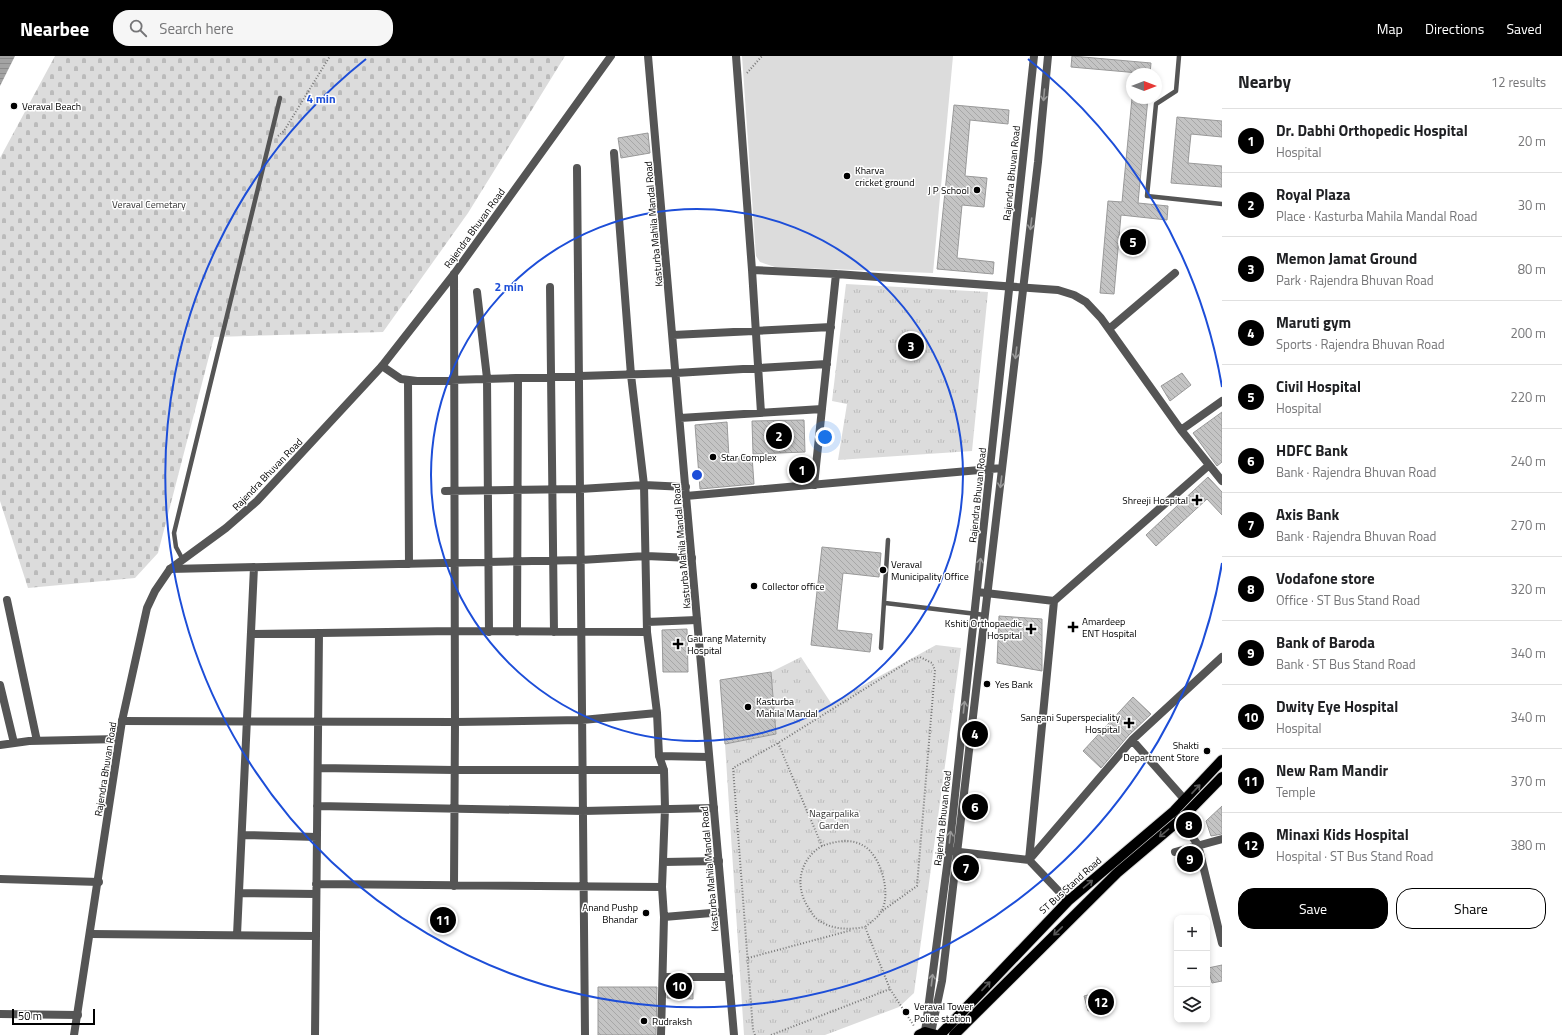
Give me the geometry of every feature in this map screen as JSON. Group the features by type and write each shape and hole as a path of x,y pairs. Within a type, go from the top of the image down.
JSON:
{"main road":[{"name":"ST Bus Stand Road","path":"928,1034 1068,901 1174,811 1222,760"},
{"path":"954,1035 1117,873 1181,819 1222,776"}],"street":[{"name":"Rajendra Bhuvan Road","path":"74,1035 99,882 122,721 148,608 155,590 170,569 226,528 257,501 382,366 454,274 611,56"},
{"name":"Kasturba Mahila Mandal Road","path":"648,56 734,1035"},
{"path":"736,56 761,413"},
{"name":"Rajendra Bhuvan Road","path":"928,1034 953,852 962,769 977,592 1034,56"},
{"path":"962,769 988,593 1024,288 1048,56"},
{"path":"614,153 631,375 644,485 647,632 657,713 659,756 664,770 665,808 662,887 664,917 661,1035"},
{"path":"577,168 585,1035"},
{"path":"1021,178 1036,180"},
{"path":"752,270 836,274 1009,286 1058,290 1074,295 1086,302 1109,329 1181,430 1208,466 1222,481"},
{"path":"1109,329 1174,273"},
{"path":"454,274 450,491 454,563 454,886"},
{"path":"814,485 836,274"},
{"path":"550,287 554,632"},
{"path":"477,292 486,378 490,632"},
{"path":"673,335 831,327"},
{"path":"382,366 395,376 408,381 676,374 827,364"},
{"path":"517,632 518,378"},
{"path":"408,381 409,564"},
{"path":"1181,430 1222,402"},
{"path":"680,418 822,409"},
{"path":"1029,860 1054,601 1208,466"},
{"path":"686,496 1002,468"},
{"path":"450,491 580,489 644,485 686,487"},
{"path":"170,569 518,562 646,556 692,558"},
{"path":"237,935 254,567"},
{"path":"977,592 1054,601"},
{"path":"7,600 37,741"},
{"path":"647,622 697,620"},
{"path":"251,634 647,632"},
{"path":"315,1035 319,633"},
{"path":"1029,860 1132,740 1221,661"},
{"path":"0,685 14,743"},
{"path":"122,721 455,722 582,720 657,713"},
{"path":"0,745 37,741 120,739"},
{"path":"1132,740 1185,800"},
{"path":"659,756 709,756"},
{"path":"318,768 454,770 664,770"},
{"path":"317,806 583,811 714,808"},
{"path":"1174,811 1198,845 1222,943"},
{"path":"242,835 317,837"},
{"path":"1175,852 1222,839"},
{"path":"953,852 1029,860 1068,901"},
{"path":"664,862 719,861"},
{"path":"0,879 99,882"},
{"path":"316,884 584,888 662,887"},
{"path":"239,893 316,894"},
{"path":"664,917 723,912"},
{"path":"91,934 316,936"},
{"path":"663,977 729,977"},
{"path":"0,1014 78,1015"}],"lane":[{"path":"1179,56 1176,91 1156,104 1146,196 1222,204"},
{"path":"183,560 176,547 174,533 280,98"},
{"path":"881,648 888,540"},
{"path":"885,603 985,615"}],"path":[{"path":"268,145 284,132 330,56"},
{"path":"737,82 762,56"},
{"path":"748,958 865,926 882,911 917,886 935,670 932,663 920,657 911,660 733,768 753,1030 755,1035"},
{"path":"778,742 822,846"},
{"path":"865,926 851,929 825,924 816,919 806,904 800,886 800,876 810,855 822,846 843,841 854,842 865,846 873,856 885,879 885,903 882,911"},
{"path":"865,926 890,989 928,1034"},
{"path":"771,1035 890,989"}],"green space":[{"name":"Veraval Cemetary","path":"55,56 565,56 468,213 383,332 214,337 158,553 135,578 28,588 0,501 0,158"},
{"name":"Kharva cricket ground","path":"742,56 953,56 933,273 775,267 760,262 756,256"},
{"path":"846,284 988,292 972,451 838,460 847,404 832,401"},
{"name":"Nagarpalika Garden","path":"936,645 961,648 914,993 899,1007 825,1035 744,1035 725,744 776,734 771,672 801,657 831,703"}],"shaded area":[{"path":"0,56 15,56 0,86"}],"building":[{"path":"1072,56 1151,63 1151,68 1126,68 1126,72 1071,67"},
{"path":"1131,104 1147,104 1138,203 1168,206 1167,220 1121,215 1114,294 1100,293 1108,201 1122,202"},
{"path":"954,105 1009,110 1008,124 970,120 965,176 987,178 984,207 962,205 957,258 994,262 993,274 937,269"},
{"path":"1177,117 1222,121 1222,137 1191,134 1188,163 1222,166 1222,187 1171,183"},
{"path":"648,133 650,153 621,158 618,138"},
{"path":"1182,373 1191,385 1170,401 1161,386"},
{"path":"1222,412 1222,462 1217,466 1193,433"},
{"path":"804,420 805,452 753,454 752,421"},
{"name":"Star Complex","path":"727,422 729,458 752,456 754,484 700,489 695,425"},
{"path":"1208,477 1222,492 1222,515 1207,499 1156,546 1146,535"},
{"path":"822,547 881,553 879,577 843,573 837,630 872,634 870,652 811,645"},
{"path":"999,616 1042,619 1042,671 997,663"},
{"path":"687,629 688,672 663,672 662,630"},
{"name":"Kasturba Mahila Mandal","path":"771,672 776,734 725,744 720,680"},
{"path":"1133,697 1151,714 1128,736 1101,768 1083,751"},
{"path":"1222,806 1222,834 1211,836 1206,821"},
{"path":"1222,965 1222,981 1212,983 1210,968"},
{"path":"668,982 693,982 693,999 667,998"},
{"name":"Rudraksh","path":"598,987 657,987 656,1035 598,1035"},
{"path":"1108,990 1112,1005 1088,1011 1084,996"}],"place":[{"name":"Veraval Beach","path":"14,106"},
{"name":"Kharva cricket ground","path":"847,176"},
{"name":"J P School","path":"977,190"},
{"name":"Civil Hospital","path":"1133,242"},
{"name":"Memon Jamat Ground","path":"911,346"},
{"name":"Royal Plaza","path":"779,436"},
{"name":"Star Complex","path":"713,457"},
{"name":"Dr. Dabhi Orthopedic Hospital","path":"802,470"},
{"name":"Shreeji Hospital","path":"1197,500"},
{"name":"Veraval Municipality Office","path":"883,570"},
{"name":"Collector office","path":"754,586"},
{"name":"Amardeep ENT Hospital","path":"1073,627"},
{"name":"Kshiti Orthopaedic Hospital","path":"1031,629"},
{"name":"Gaurang Maternity Hospital","path":"678,644"},
{"name":"Yes Bank","path":"987,684"},
{"name":"Kasturba Mahila Mandal","path":"748,707"},
{"name":"Sangani Superspeciality Hospital","path":"1129,723"},
{"name":"Maruti gym","path":"975,734"},
{"name":"Shakti Department Store","path":"1207,751"},
{"name":"HDFC Bank","path":"975,807"},
{"name":"Vodafone store","path":"1189,825"},
{"name":"Bank of Baroda","path":"1190,859"},
{"name":"Axis Bank","path":"966,868"},
{"name":"Anand Pushp Bhandar","path":"646,913"},
{"name":"New Ram Mandir","path":"443,920"},
{"name":"Dwity Eye Hospital","path":"679,986"},
{"name":"Minaxi Kids Hospital","path":"1101,1002"},
{"name":"Veraval Tower Police station","path":"906,1012"},
{"name":"Rudraksh","path":"644,1021"}]}
